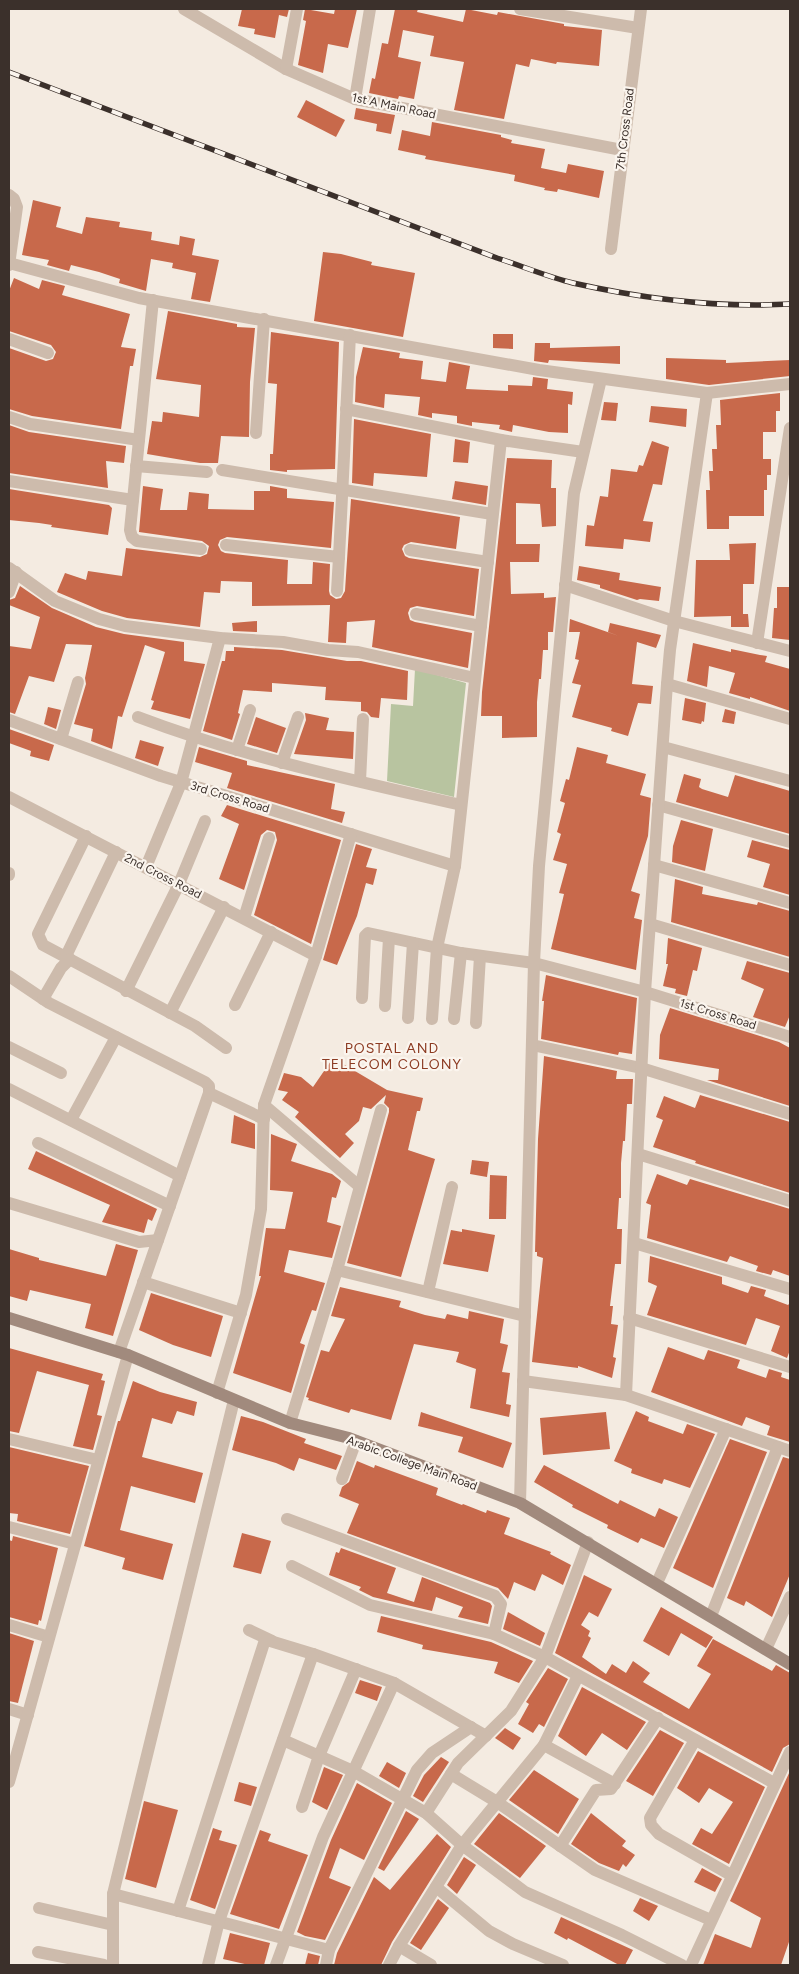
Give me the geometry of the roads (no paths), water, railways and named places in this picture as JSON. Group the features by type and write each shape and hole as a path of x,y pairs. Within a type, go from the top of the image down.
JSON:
{"main road":[{"name":"Arabic College Main Road","path":"9,1318 123,1354 290,1423 356,1441 520,1503 790,1664"}],"street":[{"name":"1st A Main Road","path":"184,9 286,69 355,100 622,150"},
{"path":"286,69 297,9"},
{"path":"355,100 370,9"},
{"path":"520,9 638,28"},
{"name":"7th Cross Road","path":"610,249 641,9"},
{"path":"9,195 14,199 17,207 9,264 153,300 539,370 707,393 790,384"},
{"path":"153,300 130,530 132,538 137,541 201,549"},
{"path":"256,433 264,319"},
{"path":"337,591 350,335"},
{"path":"9,339 48,353"},
{"path":"520,1503 534,963 539,866 574,493 601,379"},
{"path":"626,1395 645,992 667,684 674,621 707,393"},
{"path":"346,409 501,440 584,452"},
{"path":"9,417 30,424 139,440"},
{"path":"757,643 790,428"},
{"path":"432,1019 437,948 455,866 501,440"},
{"path":"136,466 207,472"},
{"path":"222,470 343,488 492,514"},
{"path":"9,481 133,500"},
{"path":"226,545 340,557"},
{"path":"410,550 488,562"},
{"path":"9,592 12,570 56,601 99,620 141,629 220,638 283,642 328,650 358,652 475,678"},
{"path":"565,585 674,621 790,651"},
{"path":"416,614 481,626"},
{"path":"146,867 181,782 220,638"},
{"path":"61,739 78,682"},
{"path":"667,684 790,719"},
{"path":"237,750 250,710"},
{"path":"138,717 193,738 282,763 461,806"},
{"path":"282,763 298,717"},
{"path":"360,781 363,719"},
{"name":"3rd Cross Road","path":"9,720 181,782 455,866"},
{"path":"663,747 790,781"},
{"name":"2nd Cross Road","path":"9,797 316,956"},
{"path":"658,805 790,842"},
{"path":"126,991 179,884 205,821"},
{"path":"216,1393 246,1295 261,1209 264,1105 316,956 351,834"},
{"path":"86,836 38,934 43,945 170,1013 226,1048"},
{"path":"244,918 270,838"},
{"path":"43,999 68,957 116,852"},
{"path":"654,865 790,904"},
{"path":"170,1013 224,907"},
{"path":"650,924 790,965"},
{"path":"235,1005 271,932"},
{"name":"1st Cross Road","path":"362,998 365,936 368,933 461,953 534,963 645,992 790,1037"},
{"path":"385,1006 389,938"},
{"path":"408,1018 413,943"},
{"path":"454,1019 461,953"},
{"path":"476,1023 480,956"},
{"path":"9,976 43,999 205,1082 209,1086 209,1093 143,1282 123,1354 98,1460 9,1779"},
{"path":"71,1120 116,1037"},
{"path":"532,1045 641,1068 790,1114"},
{"path":"9,1047 61,1073"},
{"path":"9,1089 180,1176"},
{"path":"209,1093 264,1119"},
{"path":"264,1105 359,1186"},
{"path":"290,1423 337,1270 381,1110"},
{"path":"38,1143 170,1206"},
{"path":"638,1154 790,1201"},
{"path":"428,1292 452,1187"},
{"path":"9,1203 140,1242 158,1240"},
{"path":"634,1243 790,1290"},
{"path":"337,1270 525,1316"},
{"path":"143,1282 241,1313"},
{"path":"629,1318 790,1367"},
{"path":"523,1380 626,1395 784,1449 711,1616"},
{"path":"113,1965 113,1894 234,1400"},
{"path":"657,1583 726,1429"},
{"path":"9,1439 98,1460"},
{"path":"342,1479 356,1441"},
{"path":"287,1519 495,1596 502,1604 494,1634"},
{"path":"9,1527 75,1544"},
{"path":"426,1813 458,1763 511,1711 545,1657 588,1542"},
{"path":"292,1566 370,1605 494,1634 545,1657 774,1783"},
{"path":"766,1649 790,1597"},
{"path":"9,1625 50,1636"},
{"path":"249,1630 394,1683 486,1736"},
{"path":"178,1911 264,1643 272,1640"},
{"path":"208,1965 219,1921 314,1654"},
{"path":"302,1808 319,1756 356,1669"},
{"path":"389,1965 462,1844 544,1745 578,1676"},
{"path":"276,1965 323,1837 394,1683"},
{"path":"9,1709 28,1715"},
{"path":"560,1846 596,1790 608,1790 615,1784 658,1718"},
{"path":"326,1965 329,1950 417,1770 432,1754 471,1727"},
{"path":"283,1740 353,1771 426,1813 462,1844 525,1892 622,1935 682,1965"},
{"path":"695,1740 650,1818 651,1825 659,1834 731,1875"},
{"path":"544,1745 615,1784"},
{"path":"691,1965 710,1920 790,1752"},
{"path":"451,1774 497,1802 594,1870 710,1920"},
{"path":"436,1886 489,1931 513,1944 564,1965"},
{"path":"113,1894 329,1950"},
{"path":"39,1908 113,1925"},
{"path":"399,1946 431,1965"},
{"path":"38,1952 104,1965"}],"railway":[{"path":"9,72 497,258 564,281 627,294 681,301 735,305 790,304"}],"district":[{"name":"POSTAL AND TELECOM COLONY","path":"392,1056"}]}
